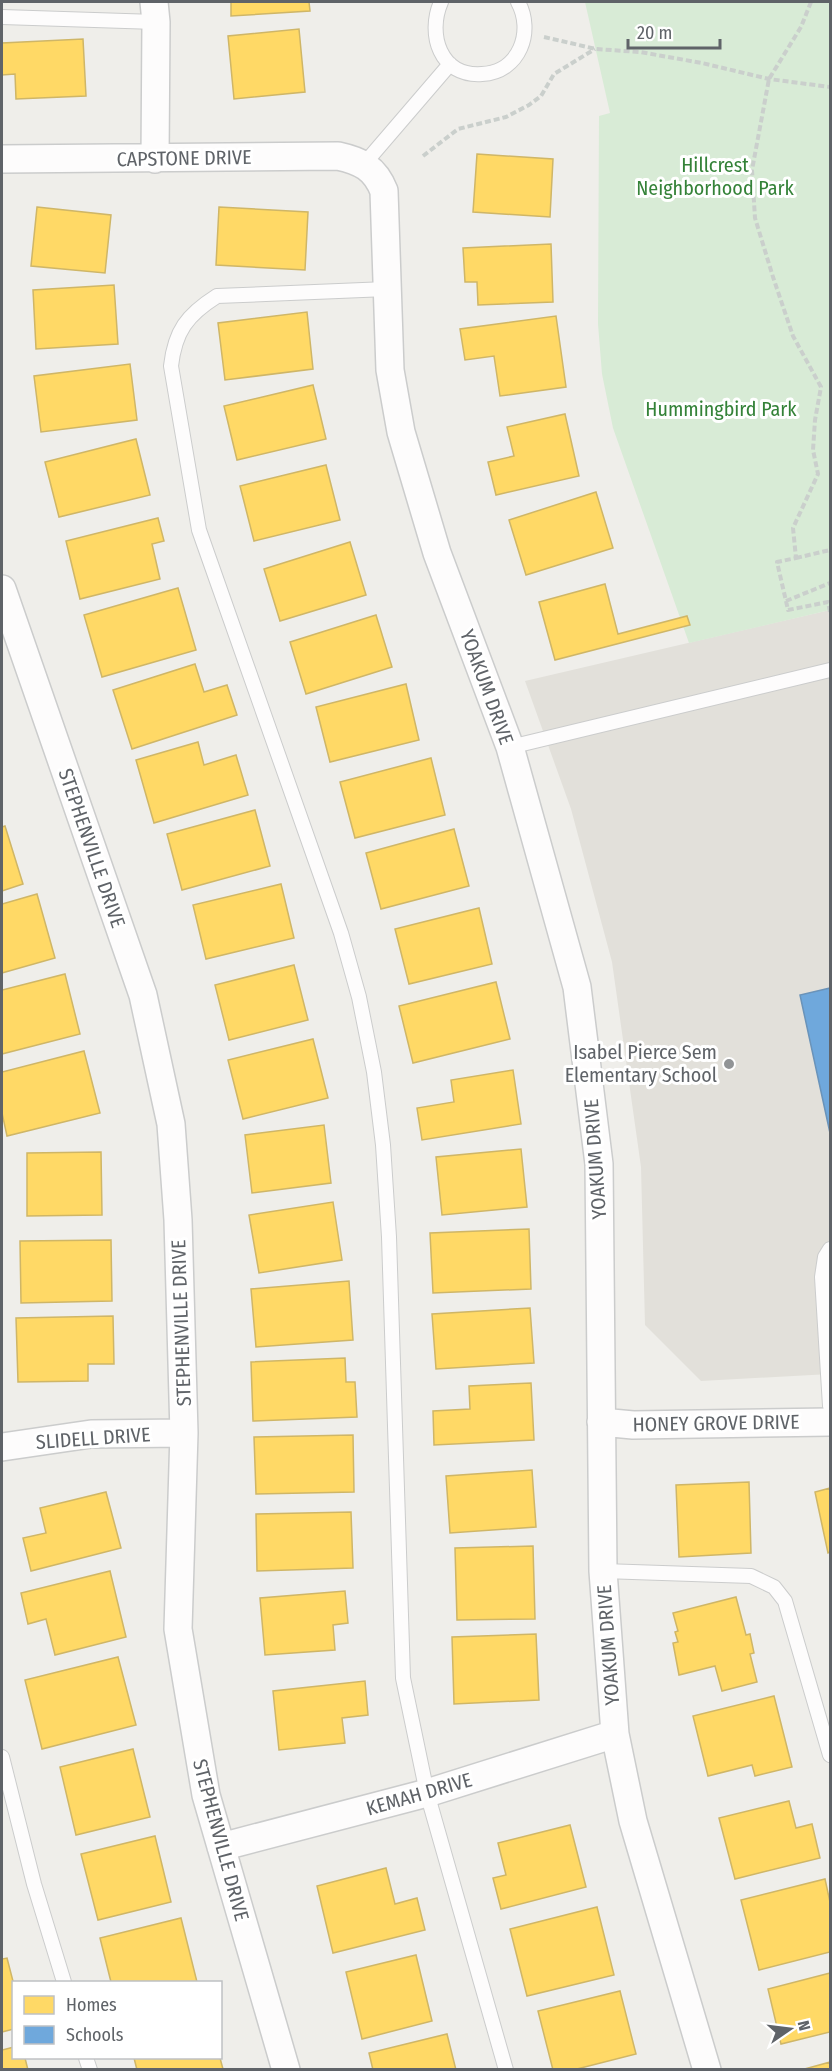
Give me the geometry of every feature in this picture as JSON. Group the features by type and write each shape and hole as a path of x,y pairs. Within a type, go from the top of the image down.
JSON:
{"street":[{"path":"155,11 155,159"},
{"name":"CAPSTONE DRIVE","path":"2,159 338,156 365,163"},
{"name":"YOAKUM DRIVE","path":"365,163 380,181 386,201 390,370 401,432 437,553 510,747 577,987 599,1164 603,1571 615,1734 633,1821 707,2070"},
{"name":"STEPHENVILLE DRIVE","path":"2,589 91,840 145,1005 171,1124 178,1220 184,1433 178,1629 206,1796 286,2070"},
{"name":"HONEY GROVE DRIVE","path":"602,1422 633,1425 831,1422"},
{"name":"SLIDELL DRIVE","path":"2,1447 91,1434 184,1433"},
{"name":"KEMAH DRIVE","path":"221,1847 427,1793 615,1734"}],"lane":[{"path":"441,2 434,17 434,34 439,50 450,64 465,72 482,74 499,70 523,46 524,12 518,2"},
{"path":"2,17 155,11"},
{"path":"365,163 450,64"},
{"path":"387,289 217,296 198,308 174,339 171,366 200,530 341,933 359,997 374,1072 389,1237 403,1678 427,1793 506,2070"},
{"path":"510,747 831,670"},
{"path":"831,1249 825,1257 822,1277 831,1406"},
{"path":"603,1571 751,1576 774,1587 785,1602 831,1755"},
{"path":"2,1757 34,1884 63,1981"}],"path":[{"path":"796,558 793,528 818,474 813,450 814,420 821,387 793,336 755,218 752,170 769,79 801,27 811,2"},
{"path":"525,33 596,49 612,48 692,61 769,79 831,87"},
{"path":"423,156 458,129 506,117 529,105 541,96 554,74 596,49"},
{"path":"831,550 777,562 788,610 828,602 831,612"},
{"path":"786,601 831,583"}],"shaded area":[{"name":"Isabel Pierce Sem Elementary School","path":"830,610 830,1374 701,1381 645,1325 641,1167 612,962 571,809 525,681"}],"green space":[{"path":"585,2 830,2 830,610 689,643 613,428 602,374 598,324 599,116 610,113"}],"building: Homes":[{"path":"231,2 309,2 310,11 231,16"},
{"path":"299,29 305,92 234,99 228,36"},
{"path":"83,39 86,96 16,99 15,74 2,75 2,43"},
{"path":"477,154 553,159 550,217 473,212"},
{"path":"37,207 111,215 105,273 31,266"},
{"path":"219,207 308,212 305,270 216,265"},
{"path":"551,244 553,302 478,305 477,282 465,282 463,248"},
{"path":"114,285 118,344 36,349 33,290"},
{"path":"307,312 313,369 225,380 218,323"},
{"path":"556,316 566,387 500,396 494,356 465,360 460,329"},
{"path":"130,364 137,420 41,432 34,376"},
{"path":"313,385 326,439 237,460 224,406"},
{"path":"565,414 579,476 496,495 488,462 514,456 507,427"},
{"path":"136,439 150,495 59,517 45,462"},
{"path":"326,465 340,520 254,541 240,486"},
{"path":"596,492 613,548 526,575 509,520"},
{"path":"158,518 164,541 152,544 160,579 80,599 66,541"},
{"path":"350,542 366,595 280,621 264,569"},
{"path":"605,584 618,634 687,616 690,625 555,660 539,602"},
{"path":"178,588 196,650 102,677 84,615"},
{"path":"376,615 392,667 306,694 290,642"},
{"path":"195,664 204,692 227,685 237,715 132,749 113,690"},
{"path":"406,684 419,740 330,762 316,707"},
{"path":"198,742 204,765 236,755 248,795 154,823 136,760"},
{"path":"431,758 445,815 355,838 340,782"},
{"path":"255,810 270,866 182,890 167,834"},
{"path":"5,826 23,884 2,891 2,827"},
{"path":"454,829 469,886 381,909 366,853"},
{"path":"281,884 294,938 206,959 193,905"},
{"path":"37,894 55,958 2,973 2,904"},
{"path":"479,908 492,964 409,984 395,929"},
{"path":"294,965 308,1020 229,1040 215,985"},
{"path":"65,974 80,1034 2,1054 2,990"},
{"path":"496,982 510,1039 413,1063 399,1006"},
{"path":"313,1039 328,1098 243,1119 228,1060"},
{"path":"84,1051 100,1113 7,1136 2,1113 2,1072"},
{"path":"513,1070 521,1124 422,1140 417,1108 454,1102 451,1080"},
{"path":"324,1125 331,1183 252,1193 245,1135"},
{"path":"521,1149 527,1207 442,1215 436,1157"},
{"path":"101,1152 102,1215 27,1216 27,1153"},
{"path":"333,1202 342,1260 259,1273 249,1215"},
{"path":"529,1229 531,1289 433,1293 430,1233"},
{"path":"111,1240 112,1301 21,1303 20,1241"},
{"path":"349,1281 353,1340 256,1347 251,1289"},
{"path":"530,1308 534,1363 436,1369 432,1314"},
{"path":"113,1316 114,1364 88,1364 88,1381 18,1382 16,1318"},
{"path":"345,1358 346,1382 355,1382 357,1417 253,1421 251,1362"},
{"path":"531,1383 534,1440 434,1445 433,1411 470,1409 469,1386"},
{"path":"353,1435 354,1492 256,1494 254,1437"},
{"path":"532,1470 536,1527 450,1533 446,1476"},
{"path":"749,1482 751,1553 679,1557 676,1485"},
{"path":"830,1488 830,1552 828,1553 815,1492"},
{"path":"106,1492 121,1548 31,1571 23,1538 46,1533 40,1508"},
{"path":"351,1512 353,1568 257,1571 256,1514"},
{"path":"533,1546 535,1619 457,1620 455,1548"},
{"path":"110,1571 126,1637 55,1655 46,1619 28,1624 21,1593"},
{"path":"345,1591 348,1623 333,1625 335,1650 265,1655 260,1598"},
{"path":"736,1597 746,1635 750,1634 754,1653 750,1654 757,1682 722,1691 715,1666 679,1675 673,1643 678,1642 675,1632 678,1631 673,1613"},
{"path":"536,1634 539,1700 454,1704 452,1637"},
{"path":"118,1657 136,1725 42,1749 25,1680"},
{"path":"365,1681 368,1715 342,1718 345,1743 279,1750 273,1691"},
{"path":"774,1696 792,1767 755,1776 752,1765 708,1776 693,1716"},
{"path":"133,1749 150,1817 76,1835 60,1767"},
{"path":"789,1801 796,1828 812,1824 820,1858 735,1879 719,1818"},
{"path":"570,1825 586,1887 501,1909 493,1878 506,1875 498,1843"},
{"path":"155,1836 171,1902 98,1920 81,1854"},
{"path":"386,1868 395,1904 417,1898 425,1930 333,1953 317,1886"},
{"path":"825,1879 830,1902 830,1952 759,1970 741,1900"},
{"path":"597,1907 614,1975 527,1996 510,1929"},
{"path":"181,1918 197,1981 111,1981 100,1938"},
{"path":"416,1955 432,2021 362,2039 346,1972"},
{"path":"7,1958 13,1981 12,2030 2,2032 2,1959"},
{"path":"830,1973 830,2032 781,2044 768,1989"},
{"path":"620,1991 636,2054 573,2070 553,2070 538,2011"},
{"path":"447,2034 456,2070 373,2070 369,2053"},
{"path":"12,2048 12,2059 25,2059 28,2070 2,2070 2,2050"},
{"path":"134,2059 220,2059 223,2069 137,2070"},
{"path":"830,2062 830,2070 801,2070"}],"building: Schools":[{"path":"830,988 830,1133 800,995"}],"place":[{"name":"Isabel Pierce Sem Elementary School","path":"729,1064"}],"park label":[{"name":"Hillcrest Neighborhood Park","path":"715,176"},
{"name":"Hummingbird Park","path":"721,409"}]}
